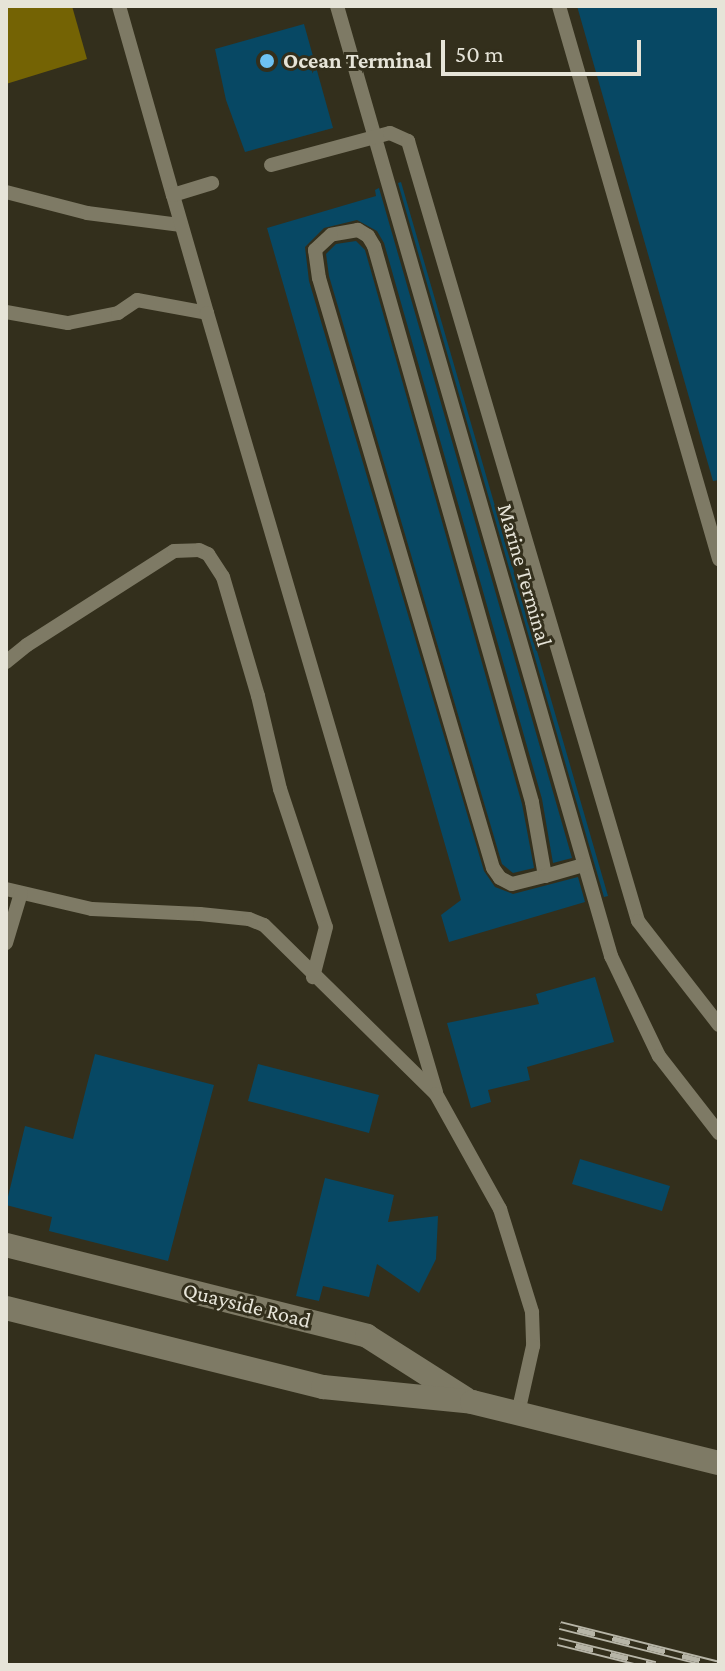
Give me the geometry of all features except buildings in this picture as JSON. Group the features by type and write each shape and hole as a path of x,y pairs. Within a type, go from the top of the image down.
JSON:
{"street":[{"name":"Quayside Road","path":"6,1245 367,1336 472,1402"},
{"name":"Quayside Road","path":"6,1308 323,1387 472,1402 719,1463"}],"lane":[{"path":"119,6 436,1094 500,1209 532,1312 533,1346 518,1413"},
{"path":"559,6 719,559"},
{"name":"Marine Terminal","path":"338,12 615,968 659,1056 719,1133"},
{"path":"271,165 390,133 408,141 638,921 719,1025"},
{"path":"173,195 212,183"},
{"path":"6,192 87,213 181,225"},
{"path":"545,876 532,802 374,246 368,236 358,230 331,235 315,250 319,278 493,868 506,883 545,876 583,865"},
{"path":"6,312 68,323 118,313 137,300 207,313"},
{"path":"6,662 27,645 174,551 199,550 208,554 223,577 258,696 280,789 326,927 313,977"},
{"path":"6,889 92,909 249,919 278,936 313,977 436,1094"},
{"path":"6,943 21,893"}],"shaded area":[{"path":"6,6 72,6 87,59 6,84"}],"railway":[{"path":"560,1625 719,1665"},
{"path":"558,1641 655,1665"}],"place":[{"name":"Ocean Terminal","path":"267,61"}]}
